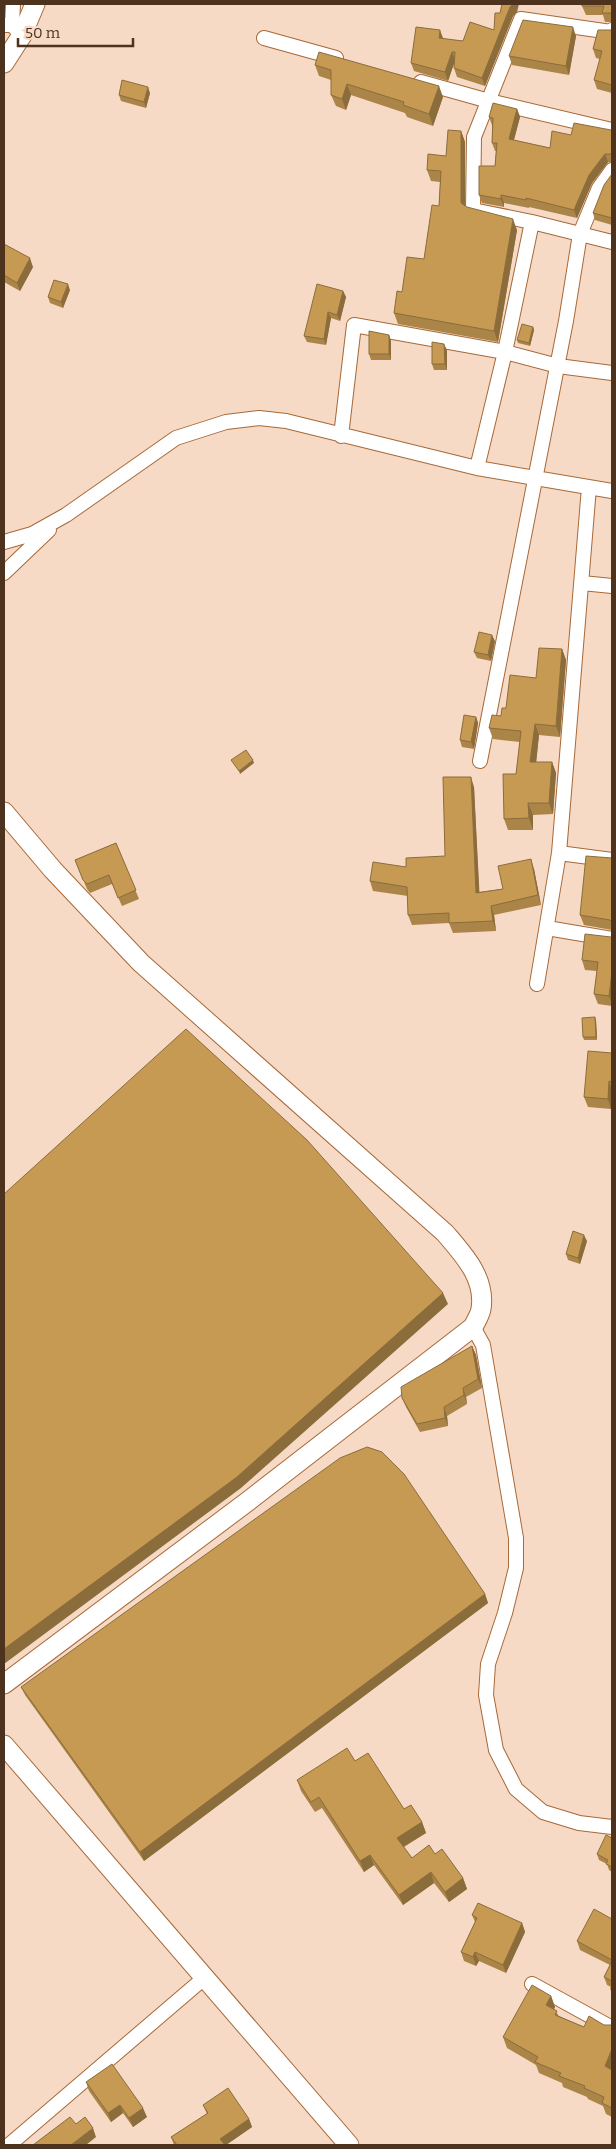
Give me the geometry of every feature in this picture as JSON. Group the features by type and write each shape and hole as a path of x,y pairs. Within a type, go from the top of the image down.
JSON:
{"street":[{"path":"4,63 12,28 14,4"},
{"path":"12,28 36,4"},
{"path":"612,30 611,32 521,19 474,137 473,210 532,222 612,242"},
{"path":"264,38 348,61"},
{"path":"405,77 489,101 612,130"},
{"path":"480,761 558,366 580,234 599,188 612,170"},
{"path":"477,468 505,352 532,222"},
{"path":"342,436 354,325 505,352 558,366 612,373"},
{"path":"4,542 32,534 66,514 176,438 226,422 259,418 286,421 477,468 612,491"},
{"path":"538,984 559,853 589,487"},
{"path":"4,573 66,514"},
{"path":"582,583 612,586"},
{"path":"4,812 53,870 141,963 445,1233 466,1258 475,1274 481,1293 480,1309 473,1327 247,1502 4,1684"},
{"path":"559,853 612,860"},
{"path":"547,928 612,938"},
{"path":"473,1327 483,1346 516,1538 516,1568 505,1614 488,1664 486,1695 496,1750 516,1789 543,1812 579,1823 612,1827"},
{"path":"4,1745 349,2145"},
{"path":"9,2145 203,1978"},
{"path":"532,1984 612,2028"}],"building":[{"path":"502,4 513,4 510,7 482,78 454,68 455,52 452,52 445,72 411,63 416,27 440,30 439,38 463,41 470,22 494,30 495,13 500,13"},
{"path":"582,4 612,4 612,13 602,13 604,6 582,6"},
{"path":"523,20 573,27 566,66 509,56"},
{"path":"598,30 612,30 612,85 594,80 602,51 593,49"},
{"path":"319,52 439,86 429,114 403,105 404,102 347,84 342,99 331,95 331,70 315,65"},
{"path":"122,80 148,87 144,102 119,95"},
{"path":"493,103 517,109 509,139 550,148 552,131 571,135 574,123 612,130 612,154 605,154 589,175 574,210 526,198 526,200 501,195 501,199 479,195 479,166 495,166 497,143 492,143 493,118 489,117"},
{"path":"448,130 461,131 461,203 467,207 513,219 494,331 394,313 397,291 402,292 407,257 424,259 432,205 439,206 441,171 427,170 428,154 446,156"},
{"path":"612,174 612,218 593,213 604,185"},
{"path":"4,244 30,258 17,283 4,275"},
{"path":"54,280 68,284 61,302 48,297"},
{"path":"317,284 343,291 337,315 328,312 324,339 304,336"},
{"path":"522,324 533,327 529,343 517,340"},
{"path":"369,331 389,335 389,354 369,354"},
{"path":"432,342 444,344 445,364 432,364"},
{"path":"479,632 492,635 488,655 474,652"},
{"path":"539,648 562,649 556,726 535,724 530,762 552,762 549,803 528,803 529,818 504,819 503,774 516,774 521,731 489,728 492,715 501,716 502,708 506,708 510,675 536,678"},
{"path":"464,715 476,717 471,742 460,740"},
{"path":"246,750 253,760 239,771 231,760"},
{"path":"443,777 471,777 476,893 503,889 498,866 531,859 538,895 491,906 493,921 449,923 449,913 408,915 407,887 370,881 373,862 406,867 406,858 445,856"},
{"path":"116,843 136,890 118,898 109,875 87,884 83,880 75,860"},
{"path":"586,856 612,858 612,922 610,920 580,915"},
{"path":"585,934 612,936 612,972 609,996 594,994 598,962 582,960"},
{"path":"595,1017 596,1037 583,1037 582,1018"},
{"path":"186,1029 307,1140 443,1293 237,1477 4,1649 4,1194"},
{"path":"588,1051 612,1053 612,1082 609,1081 608,1099 584,1097"},
{"path":"573,1231 584,1235 578,1258 566,1254"},
{"path":"472,1346 478,1379 463,1388 464,1395 444,1407 445,1418 417,1424 402,1398 401,1387"},
{"path":"367,1447 382,1452 404,1474 485,1594 140,1852 21,1687 340,1458"},
{"path":"347,1748 355,1761 368,1753 404,1809 411,1805 422,1822 397,1838 412,1858 429,1845 435,1854 442,1849 463,1878 445,1892 431,1872 399,1895 370,1855 360,1861 319,1797 311,1802 297,1780"},
{"path":"606,1835 612,1838 612,1867 606,1864 608,1860 597,1854"},
{"path":"478,1903 522,1923 503,1965 475,1952 473,1957 461,1952 477,1918 472,1915"},
{"path":"594,1909 612,1919 612,1960 577,1941"},
{"path":"612,1961 612,1981 604,1977"},
{"path":"532,1985 551,1996 546,2005 557,2011 555,2015 584,2027 589,2016 604,2025 612,2025 612,2049 605,2066 612,2070 612,2108 602,2103 604,2097 584,2088 585,2086 559,2076 561,2073 535,2062 538,2057 503,2037"},
{"path":"112,2064 143,2108 129,2118 120,2105 108,2113 86,2082"},
{"path":"228,2088 249,2119 220,2139 225,2145 177,2145 171,2137 208,2113 203,2105"},
{"path":"70,2117 76,2124 85,2117 93,2128 71,2145 33,2145"}]}
